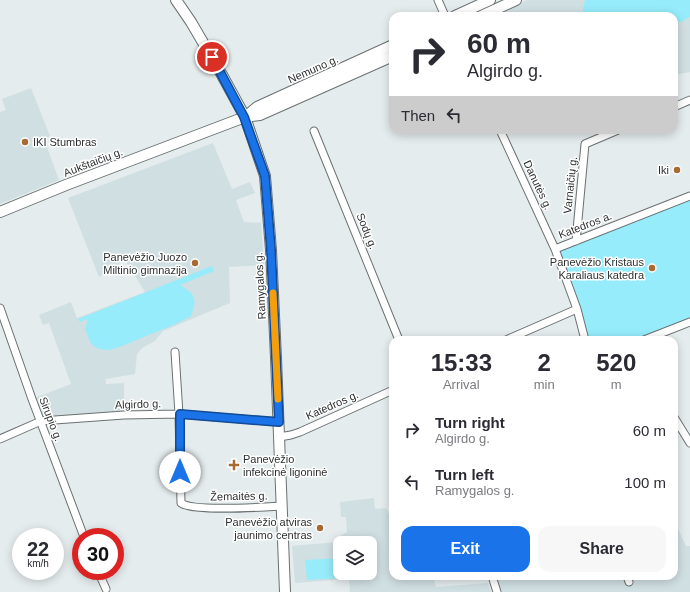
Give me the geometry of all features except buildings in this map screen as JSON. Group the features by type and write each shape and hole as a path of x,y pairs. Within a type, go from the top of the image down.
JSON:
{"main road":[{"name":"Ramygalos g.","path":"176,0 191,22 222,75 244,117 263,166 266,188 280,437 285,592"},
{"path":"464,12 490,0"},
{"path":"490,12 516,0"},
{"name":"Nemuno g.","path":"244,117 257,107 389,47"},
{"name":"Nemuno g.","path":"195,137 244,117 260,115 389,58"},
{"name":"Aukštaičių g.","path":"0,212 66,185 195,137"}],"street":[{"path":"438,0 443,12"},
{"path":"678,105 690,100"},
{"name":"Sodų g.","path":"314,131 397,336"},
{"name":"Danutės g.","path":"502,134 555,249"},
{"name":"Varnaičių g.","path":"576,241 585,144 609,134"},
{"name":"Katedros a.","path":"584,336 555,249 690,196"},
{"name":"Sirupio g.","path":"0,308 81,528"},
{"path":"515,336 576,309"},
{"path":"654,336 690,322"},
{"name":"Žemaitės g.","path":"175,352 180,414 180,501 183,505 225,508 282,506"},
{"name":"Katedros g.","path":"280,437 291,436 389,392"},
{"name":"Algirdo g.","path":"0,438 41,421 124,415 180,414 279,422"},
{"path":"678,424 690,443"},
{"path":"102,580 106,589"},
{"path":"493,580 497,592"}],"shaded area":[{"path":"527,0 690,0 690,72 678,74 678,12 501,12"},
{"path":"585,0 690,0 690,17 678,22 678,12 583,12"},
{"path":"31,88 50,136 44,139 59,180 0,204 0,112 6,110 2,99"},
{"name":"Panevėžio Juozo Miltinio gimnazija","path":"213,143 232,189 250,182 255,193 236,200 244,222 261,223 264,265 229,267 230,303 163,331 155,341 142,348 137,354 135,374 106,379 105,373 106,384 124,383 124,415 41,421 32,399 71,384 49,323 43,325 39,315 71,302 77,318 145,292 125,260 99,277 68,198"},
{"path":"690,196 690,322 654,336 584,336 555,249"},
{"path":"212,266 214,271 180,285 189,291 194,297 195,300 191,316 178,323 117,348 108,350 99,349 91,344 85,329 88,319 80,322 78,319"},
{"path":"374,498 375,509 386,508 389,514 389,580 434,580 436,587 488,583 491,592 350,592 349,580 377,580 377,536 340,536 347,532 346,517 341,517 340,502"},
{"path":"678,529 686,546 690,546 690,592 497,592 494,580 678,580"},
{"path":"333,542 333,580 336,580 295,583 292,546"},
{"path":"333,558 333,579 307,580 305,560"}],"slow traffic":[{"path":"273,293 278,399"}],"place":[{"name":"IKI Stumbras","path":"25,142"},
{"name":"Iki","path":"677,170"},
{"name":"Panevėžio Juozo Miltinio gimnazija","path":"195,263"},
{"name":"Panevėžio Kristaus Karaliaus katedra","path":"652,268"},
{"name":"Panevėžio infekcinė ligoninė","path":"234,465"},
{"name":"Panevėžio atviras jaunimo centras","path":"320,528"}],"route":[{"path":"180,472 180,414 279,422 271,250 265,176 263,166 244,117 212,57"}]}
